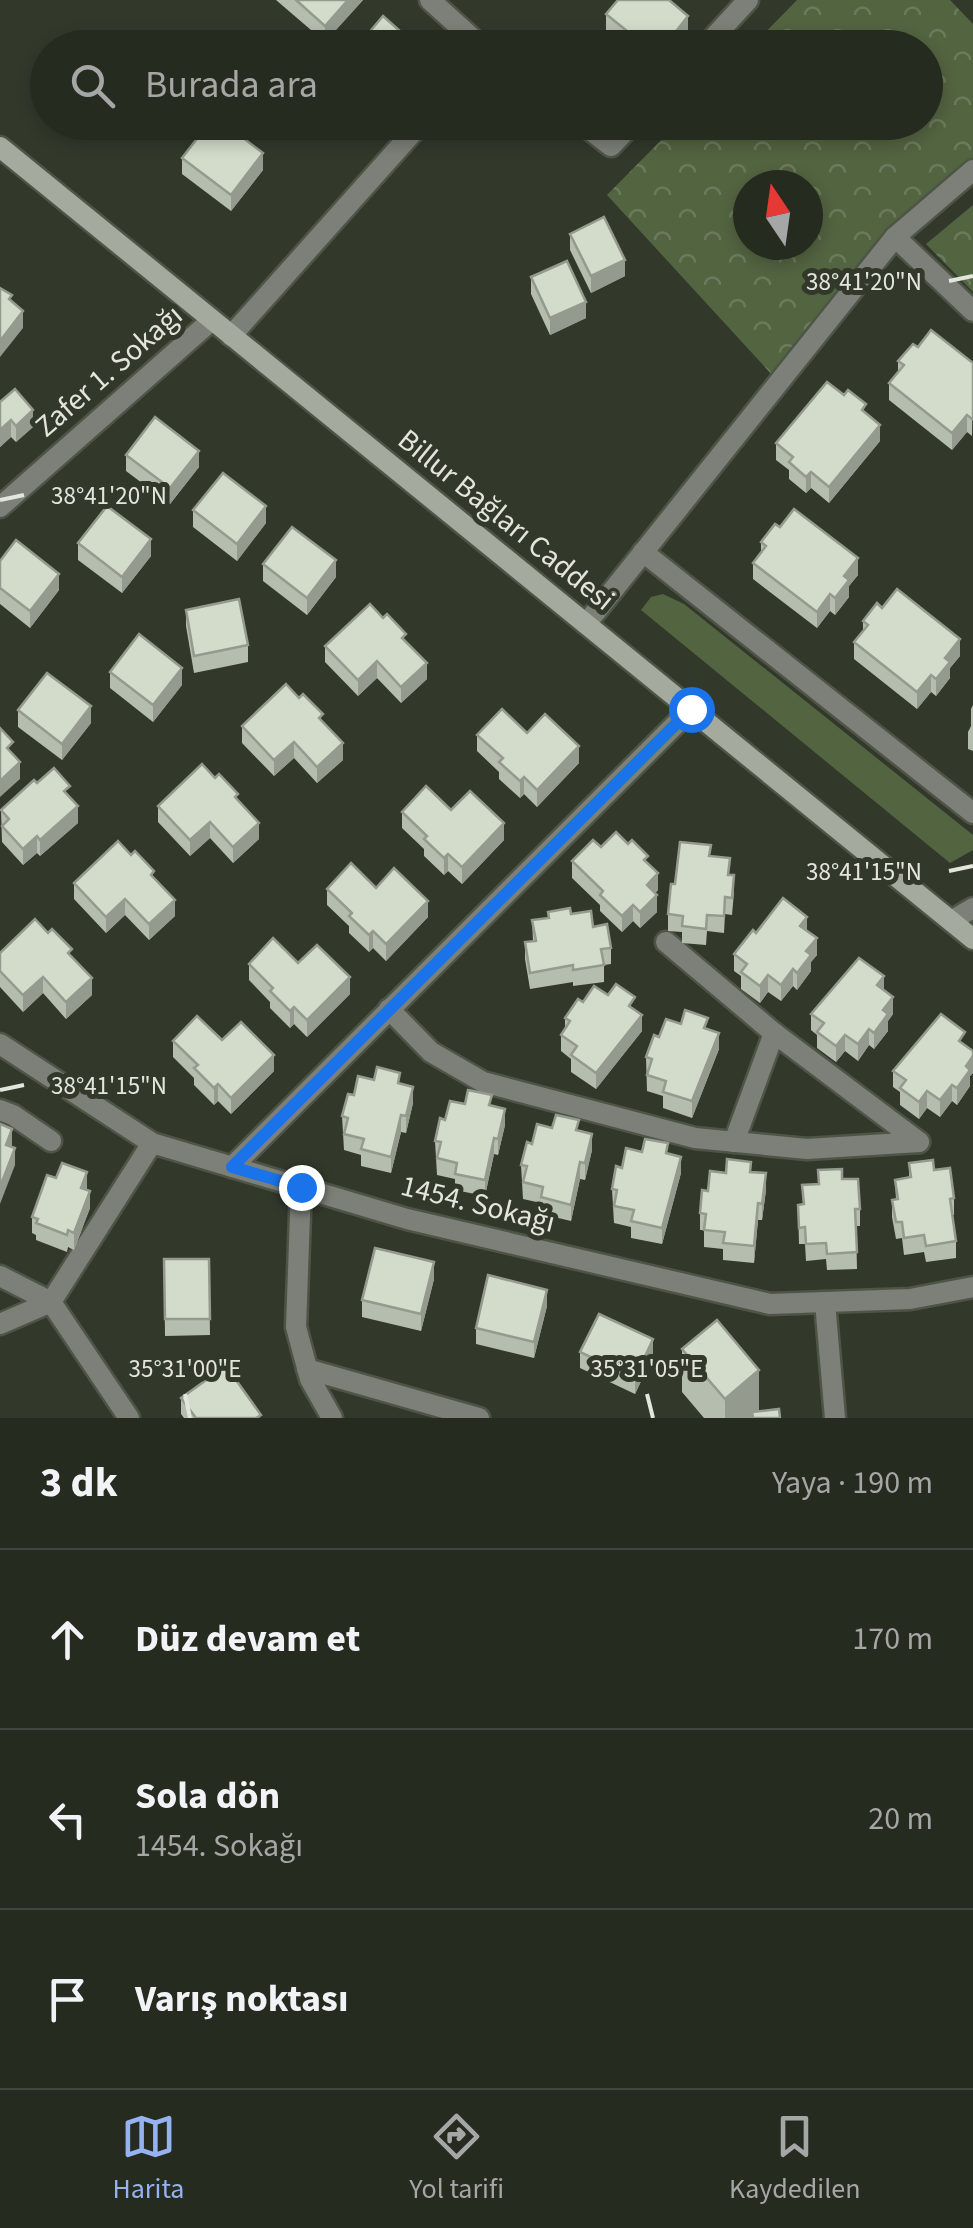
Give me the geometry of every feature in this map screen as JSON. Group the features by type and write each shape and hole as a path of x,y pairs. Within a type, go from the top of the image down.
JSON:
{"street":[{"path":"430,0 463,30"},
{"path":"720,30 748,0"},
{"path":"231,336 406,140"},
{"name":"Billur Bağları Caddesi","path":"0,148 973,939"},
{"path":"586,624 895,237 973,170"},
{"path":"895,237 973,311"},
{"name":"Zafer 1. Sokağı","path":"0,507 212,320"},
{"path":"643,552 973,813"},
{"path":"232,1167 691,709"},
{"path":"951,922 973,908"},
{"path":"390,1009 431,1052 483,1082 695,1138 807,1149 919,1142 774,1033 666,942"},
{"path":"734,1142 774,1033"},
{"name":"1454. Sokağı","path":"0,1044 152,1143 407,1218 770,1304 910,1299 973,1286"},
{"path":"0,1110 14,1115 51,1142"},
{"path":"0,1324 51,1302 152,1143"},
{"path":"301,1187 296,1326 307,1368 332,1418"},
{"path":"0,1276 51,1302 130,1418"},
{"path":"825,1302 835,1418"},
{"path":"307,1368 480,1418"}],"green space":[{"path":"797,0 950,0 973,24 973,162 774,377 607,195 661,140 943,140 943,30 768,30"},
{"path":"973,205 973,292 926,244"},
{"path":"663,594 684,604 973,835 973,850 950,863 641,610 651,597"}],"building":[{"path":"296,0 348,0 325,26"},
{"path":"618,0 669,0 688,16 677,30 626,30 606,14"},
{"path":"383,16 399,30 371,30"},
{"path":"196,140 246,140 263,153 231,195 182,158"},
{"path":"604,217 625,260 591,276 570,234"},
{"path":"567,261 586,302 550,318 531,277"},
{"path":"0,288 12,295 9,299 23,311 0,341"},
{"path":"931,330 973,363 973,417 967,415 952,433 889,383 904,365 898,361 913,344 918,347"},
{"path":"827,382 844,395 848,390 866,404 862,410 880,425 829,487 811,472 806,477 789,462 793,457 776,443"},
{"path":"15,389 33,410 16,426 11,420 0,430 0,402"},
{"path":"155,417 199,451 170,488 126,455"},
{"path":"223,473 266,506 237,544 193,510"},
{"path":"107,506 151,539 122,577 78,543"},
{"path":"794,509 858,558 844,576 849,580 835,598 830,594 817,612 753,563 766,546 761,542"},
{"path":"292,527 336,560 307,598 263,564"},
{"path":"16,540 59,574 30,611 0,588 0,561"},
{"path":"897,589 960,639 945,658 950,662 936,679 931,675 917,692 854,642 868,625 863,621 877,603 882,608"},
{"path":"239,599 248,645 194,656 186,610"},
{"path":"370,604 383,618 387,614 406,634 402,638 427,663 401,687 377,661 358,680 325,646"},
{"path":"139,634 182,668 153,705 110,672"},
{"path":"47,673 91,706 62,744 18,710"},
{"path":"286,684 323,714 319,718 343,743 317,767 294,742 274,760 242,726"},
{"path":"502,709 527,733 545,714 579,746 537,790 499,762 503,758 477,735"},
{"path":"0,728 13,742 7,748 20,762 0,781"},
{"path":"202,764 215,778 219,774 259,823 233,847 210,822 190,840 158,806"},
{"path":"54,768 70,786 64,791 78,806 40,840 37,836 23,849 2,826 9,819 1,810 34,780 37,783"},
{"path":"426,786 451,810 470,791 504,823 462,867 448,854 444,858 402,812"},
{"path":"616,832 628,844 632,840 658,873 647,885 657,895 640,912 633,905 622,916 572,861 593,840 601,847"},
{"path":"118,841 131,855 135,851 175,900 149,924 125,899 106,917 74,883"},
{"path":"680,842 711,845 709,856 730,858 728,875 734,875 732,898 725,897 724,916 707,915 706,929 682,926 683,916 668,914"},
{"path":"351,863 376,888 394,868 428,901 386,944 373,931 369,935 327,889"},
{"path":"783,898 807,917 800,926 817,938 806,951 811,955 797,973 793,969 781,985 768,975 760,986 741,972 747,964 734,954"},
{"path":"570,908 571,914 591,911 593,927 607,924 611,948 601,949 604,965 573,970 573,965 530,973 525,942 536,941 532,920 549,918 548,912"},
{"path":"35,919 72,949 68,953 92,978 66,1002 43,977 23,995 0,971 0,953"},
{"path":"273,938 298,963 317,945 350,977 307,1020 294,1007 290,1011 249,964"},
{"path":"859,958 884,976 877,985 893,997 883,1010 888,1014 874,1033 869,1029 858,1044 845,1035 836,1046 817,1032 824,1023 811,1014"},
{"path":"616,984 635,997 629,1006 642,1015 596,1073 571,1055 577,1046 561,1035 570,1021 565,1018 578,999 583,1002 594,986 608,995"},
{"path":"685,1010 708,1018 704,1028 719,1033 692,1101 663,1092 666,1081 647,1075 652,1059 646,1057 654,1035 659,1037 666,1019 681,1024"},
{"path":"941,1014 965,1032 959,1041 973,1051 966,1066 970,1070 957,1088 952,1085 940,1100 927,1091 919,1102 900,1088 906,1080 893,1071"},
{"path":"197,1016 222,1040 241,1022 274,1055 231,1098 218,1084 214,1088 194,1068 198,1065 173,1041"},
{"path":"377,1067 400,1073 398,1083 413,1087 406,1116 401,1115 391,1157 361,1149 364,1139 344,1134 348,1118 342,1116 348,1094 354,1095 358,1076 374,1080"},
{"path":"468,1090 492,1095 489,1105 505,1109 485,1180 455,1174 457,1163 437,1158 441,1142 435,1141 440,1118 445,1120 450,1101 465,1104"},
{"path":"556,1115 579,1120 576,1130 592,1134 585,1163 580,1162 571,1205 541,1197 543,1187 523,1182 527,1166 521,1165 527,1142 532,1144 537,1124 552,1128"},
{"path":"0,1124 12,1129 6,1145 15,1148 0,1187"},
{"path":"645,1139 668,1143 666,1153 681,1157 662,1228 631,1221 634,1210 614,1206 616,1166 622,1168 626,1148 642,1152"},
{"path":"727,1159 751,1162 750,1172 766,1173 762,1204 758,1203 754,1246 723,1243 725,1232 704,1230 706,1214 700,1213 702,1190 708,1191 710,1171 726,1173"},
{"path":"933,1160 934,1170 950,1168 956,1241 926,1246 924,1235 904,1238 892,1200 898,1199 895,1180 911,1177 909,1163"},
{"path":"62,1163 87,1172 81,1188 90,1191 74,1233 68,1230 67,1235 36,1223 38,1219 32,1217 47,1175 56,1178"},
{"path":"842,1169 842,1179 858,1179 857,1252 827,1254 826,1243 806,1244 805,1227 799,1228 798,1205 804,1204 802,1185 819,1184 818,1170"},
{"path":"375,1248 434,1262 421,1314 362,1300"},
{"path":"164,1259 209,1259 210,1319 165,1319"},
{"path":"488,1275 547,1290 534,1342 476,1328"},
{"path":"599,1314 653,1339 635,1378 580,1352"},
{"path":"717,1320 759,1370 725,1399 682,1349"},
{"path":"226,1366 261,1415 196,1418 181,1398"},
{"path":"779,1409 780,1418 753,1418 752,1412"}],"route":[{"path":"301,1187 232,1167 691,709"}]}
